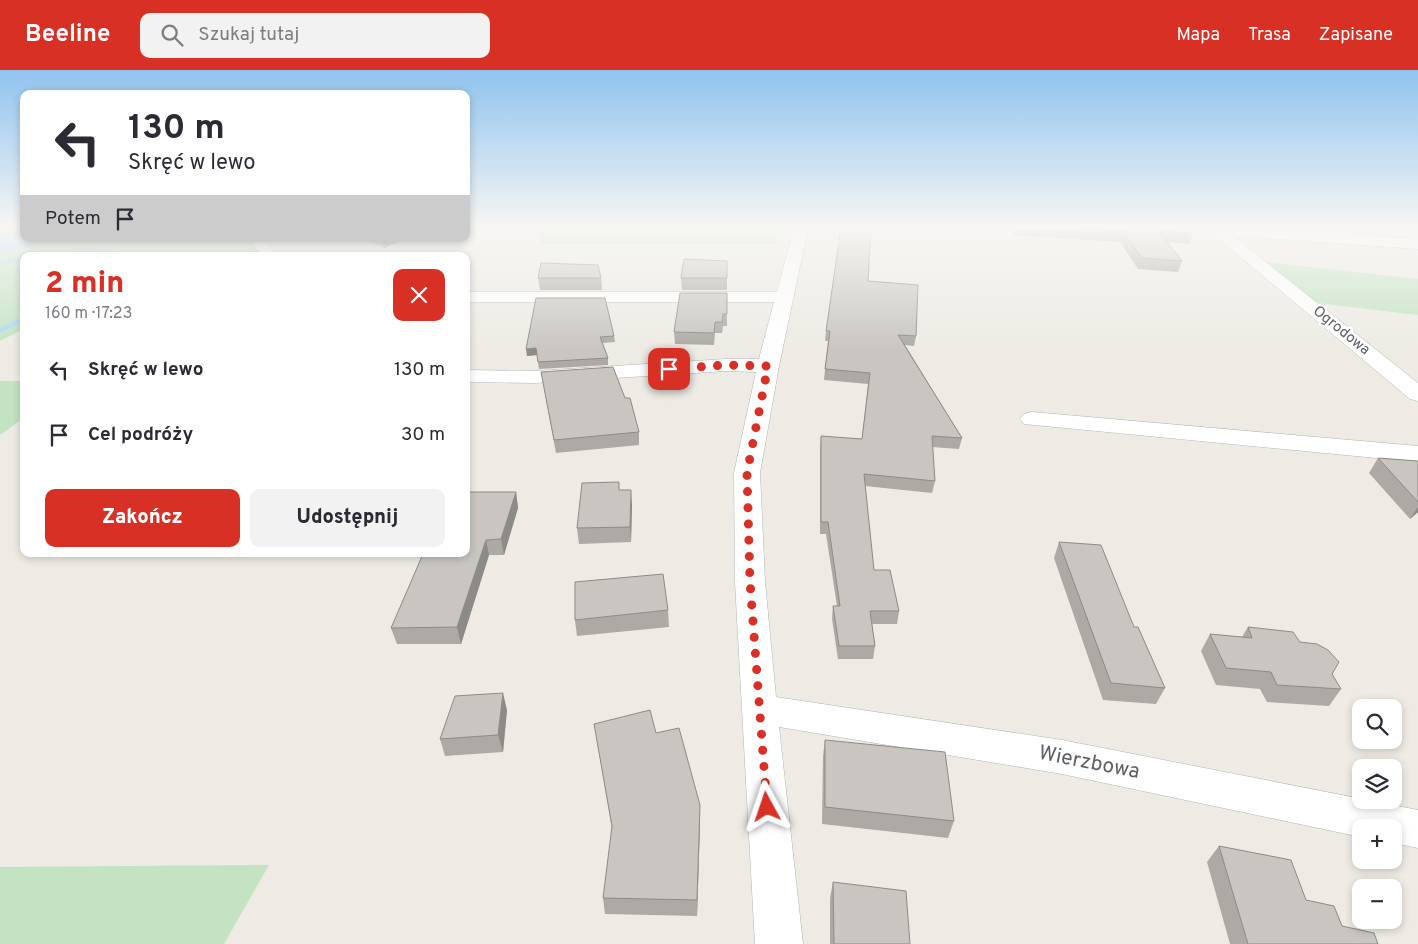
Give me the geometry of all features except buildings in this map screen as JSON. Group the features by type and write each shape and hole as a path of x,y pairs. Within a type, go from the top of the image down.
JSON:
{"street":[{"path":"779,944 758,709 750,582 747,473 768,366 792,269"},
{"name":"Ogrodowa","path":"1260,269 1418,394"},
{"path":"470,297 785,297"},
{"path":"470,376 535,377 726,365 768,366"},
{"path":"1389,370 1418,374"},
{"path":"1032,419 1418,454"},
{"name":"Wierzbowa","path":"758,709 1062,757 1418,829"}],"green space":[{"path":"0,269 20,269 20,331 0,341"},
{"path":"1273,269 1325,269 1418,279 1418,315 1317,303"},
{"path":"0,381 20,381 20,421 0,435"},
{"path":"269,865 224,944 0,944 0,867"}],"waterway":[{"path":"0,331 20,320"}],"route":[{"path":"669,369 726,365 768,366 747,473 750,582 758,709 767,807"}]}
